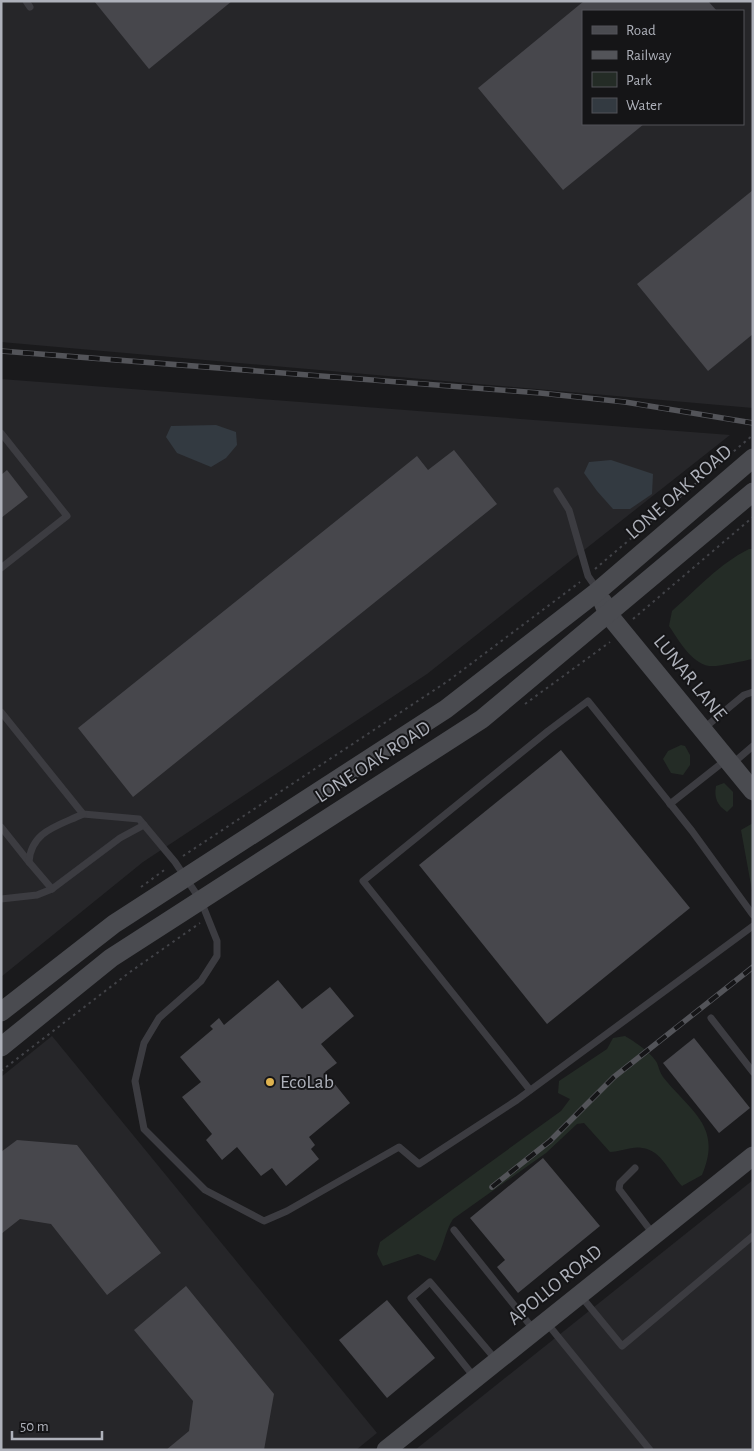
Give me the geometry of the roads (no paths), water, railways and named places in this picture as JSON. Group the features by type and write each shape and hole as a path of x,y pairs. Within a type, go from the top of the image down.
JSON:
{"main road":[{"name":"LONE OAK ROAD","path":"1,1012 114,924 446,708 593,584 753,458"},
{"name":"LONE OAK ROAD","path":"1,1047 111,958 204,909 482,719 753,492"},
{"name":"LUNAR LANE","path":"593,584 608,614 753,791"},
{"name":"APOLLO ROAD","path":"386,1450 753,1156"}],"lane":[{"path":"1,433 67,516 1,568"},
{"path":"557,491 568,510 593,584"},
{"path":"702,729 744,695 753,692"},
{"path":"530,1090 363,881 548,731 588,702 670,804 753,915"},
{"path":"1,712 83,814"},
{"path":"670,804 753,746"},
{"path":"29,862 30,850 35,840 48,830 83,814 139,819 186,878 204,909 217,941 217,956 201,981 159,1018 144,1043 135,1081 144,1128 205,1190 264,1221 287,1211 399,1147 419,1164 530,1090 753,926"},
{"path":"1,899 36,895 52,889 120,838 144,824"},
{"path":"1,827 52,889"},
{"path":"711,1018 753,1072"},
{"path":"634,1168 620,1182 619,1189 655,1235"},
{"path":"454,1230 650,1450"},
{"path":"580,1295 622,1346 753,1236"},
{"path":"475,1379 411,1298 430,1282 497,1361"}],"water":[{"path":"216,425 236,432 237,445 226,458 211,467 177,453 166,437 171,426"},
{"path":"611,460 653,474 652,494 630,509 613,509 584,473 589,462"}],"railway":[{"path":"1,351 540,393 625,402 753,423"},
{"path":"492,1187 550,1141 614,1077 753,967"}],"place":[{"name":"EcoLab","path":"270,1082"}]}
